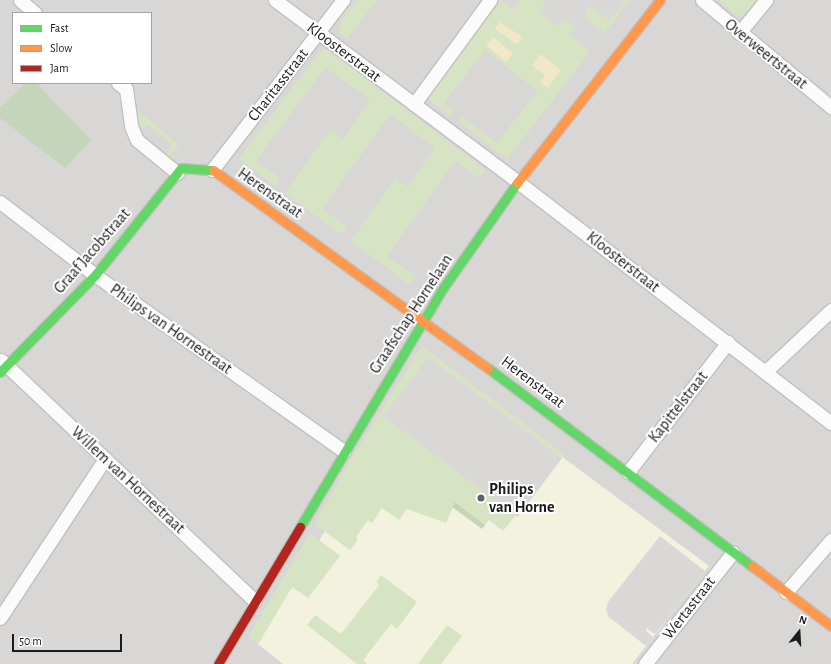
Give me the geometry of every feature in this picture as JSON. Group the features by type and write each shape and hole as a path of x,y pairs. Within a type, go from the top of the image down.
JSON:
{"street":[{"path":"20,0 34,12"},
{"name":"Kloosterstraat","path":"275,0 518,182 728,342 831,423"},
{"name":"Charitasstraat","path":"212,170 343,0"},
{"path":"414,104 490,0"},
{"name":"Graafschap Hornelaan","path":"218,664 423,320 518,182 660,0"},
{"name":"Overweertstraat","path":"702,0 739,33 831,107"},
{"path":"739,33 766,0"},
{"path":"119,84 126,90 131,126 137,140 177,173 181,168 212,170"},
{"name":"Herenstraat","path":"212,170 423,320 628,472 831,626"},
{"name":"Graaf Jacobstraat","path":"2,366 95,275 177,173"},
{"name":"Philips van Hornestraat","path":"0,202 95,275 344,451"},
{"path":"765,372 831,310"},
{"name":"Kapittelstraat","path":"628,472 728,342"},
{"name":"Willem van Hornestraat","path":"2,366 105,459 256,601"},
{"path":"0,618 105,459"},
{"path":"786,592 831,540"},
{"name":"Wertastraat","path":"646,663 734,552"}],"shaded area":[{"path":"0,0 831,0 831,664 0,664"},
{"path":"543,0 563,0 571,6 573,4 568,0 623,0 624,3 609,20 589,5 586,13 588,20 601,30 587,49 569,35 575,27 564,18 557,26 539,11 546,2"},
{"path":"25,84 37,84 91,140 65,168 0,118 0,107"},
{"name":"Philips van Horne","path":"428,357 709,566 632,664 283,664 258,644"},
{"path":"428,357 562,458 518,517 383,416"},
{"path":"455,502 485,525 482,529 452,507"},
{"path":"660,536 705,571 655,634 646,628 646,631 653,637 646,646 609,617 606,610 608,602"}],"green space":[{"path":"358,0 377,0 347,39 340,33 339,24"},
{"path":"501,0 513,10 520,0 543,0 546,2 539,12 557,26 564,18 575,27 569,35 590,52 507,159 459,122 462,117 497,143 538,91 485,50 444,103 454,111 450,116 426,97","holes":["500,22 521,37 516,44 495,29"]},
{"path":"630,0 604,33 588,20 586,13 589,5"},
{"path":"719,0 757,0 741,18"},
{"path":"327,49 485,170 479,178 455,161 387,256 415,276 410,285 351,241 395,178 408,187 435,148 390,114 322,209 347,227 341,234 285,193 330,130 343,139 370,100 325,67 256,161 281,179 276,186 239,159 320,51"},
{"path":"138,111 179,144 170,157 166,154 173,145 148,124 141,132 137,115"},
{"path":"422,346 564,454 562,458 428,358 391,420 516,515 503,531 489,520 485,525 455,502 446,523 407,509 399,520 382,508 372,523 368,520 356,537 358,540 350,550 314,524 353,456"},
{"path":"310,533 340,556 308,598 292,587 258,644 248,637"},
{"path":"381,575 417,602 397,629 391,624 363,660 367,664 357,664 307,625 315,615 341,634 379,585 376,582"},
{"path":"447,625 462,636 441,664 418,664"}],"sand":[{"path":"500,22 522,37 517,45 495,29"},
{"path":"493,37 513,53 506,62 486,46"},
{"path":"541,54 561,70 548,88 540,82 545,75 532,65"}],"traffic: fast":[{"path":"0,372 95,275 181,168 213,170"},
{"path":"300,527 441,291 517,183"},
{"path":"488,368 752,566"}],"traffic: slow":[{"path":"517,183 660,0"},
{"path":"213,170 488,368"},
{"path":"752,566 831,626"}],"traffic: jam":[{"path":"218,664 300,527"}],"place":[{"name":"Philips van Horne","path":"481,498"}]}
